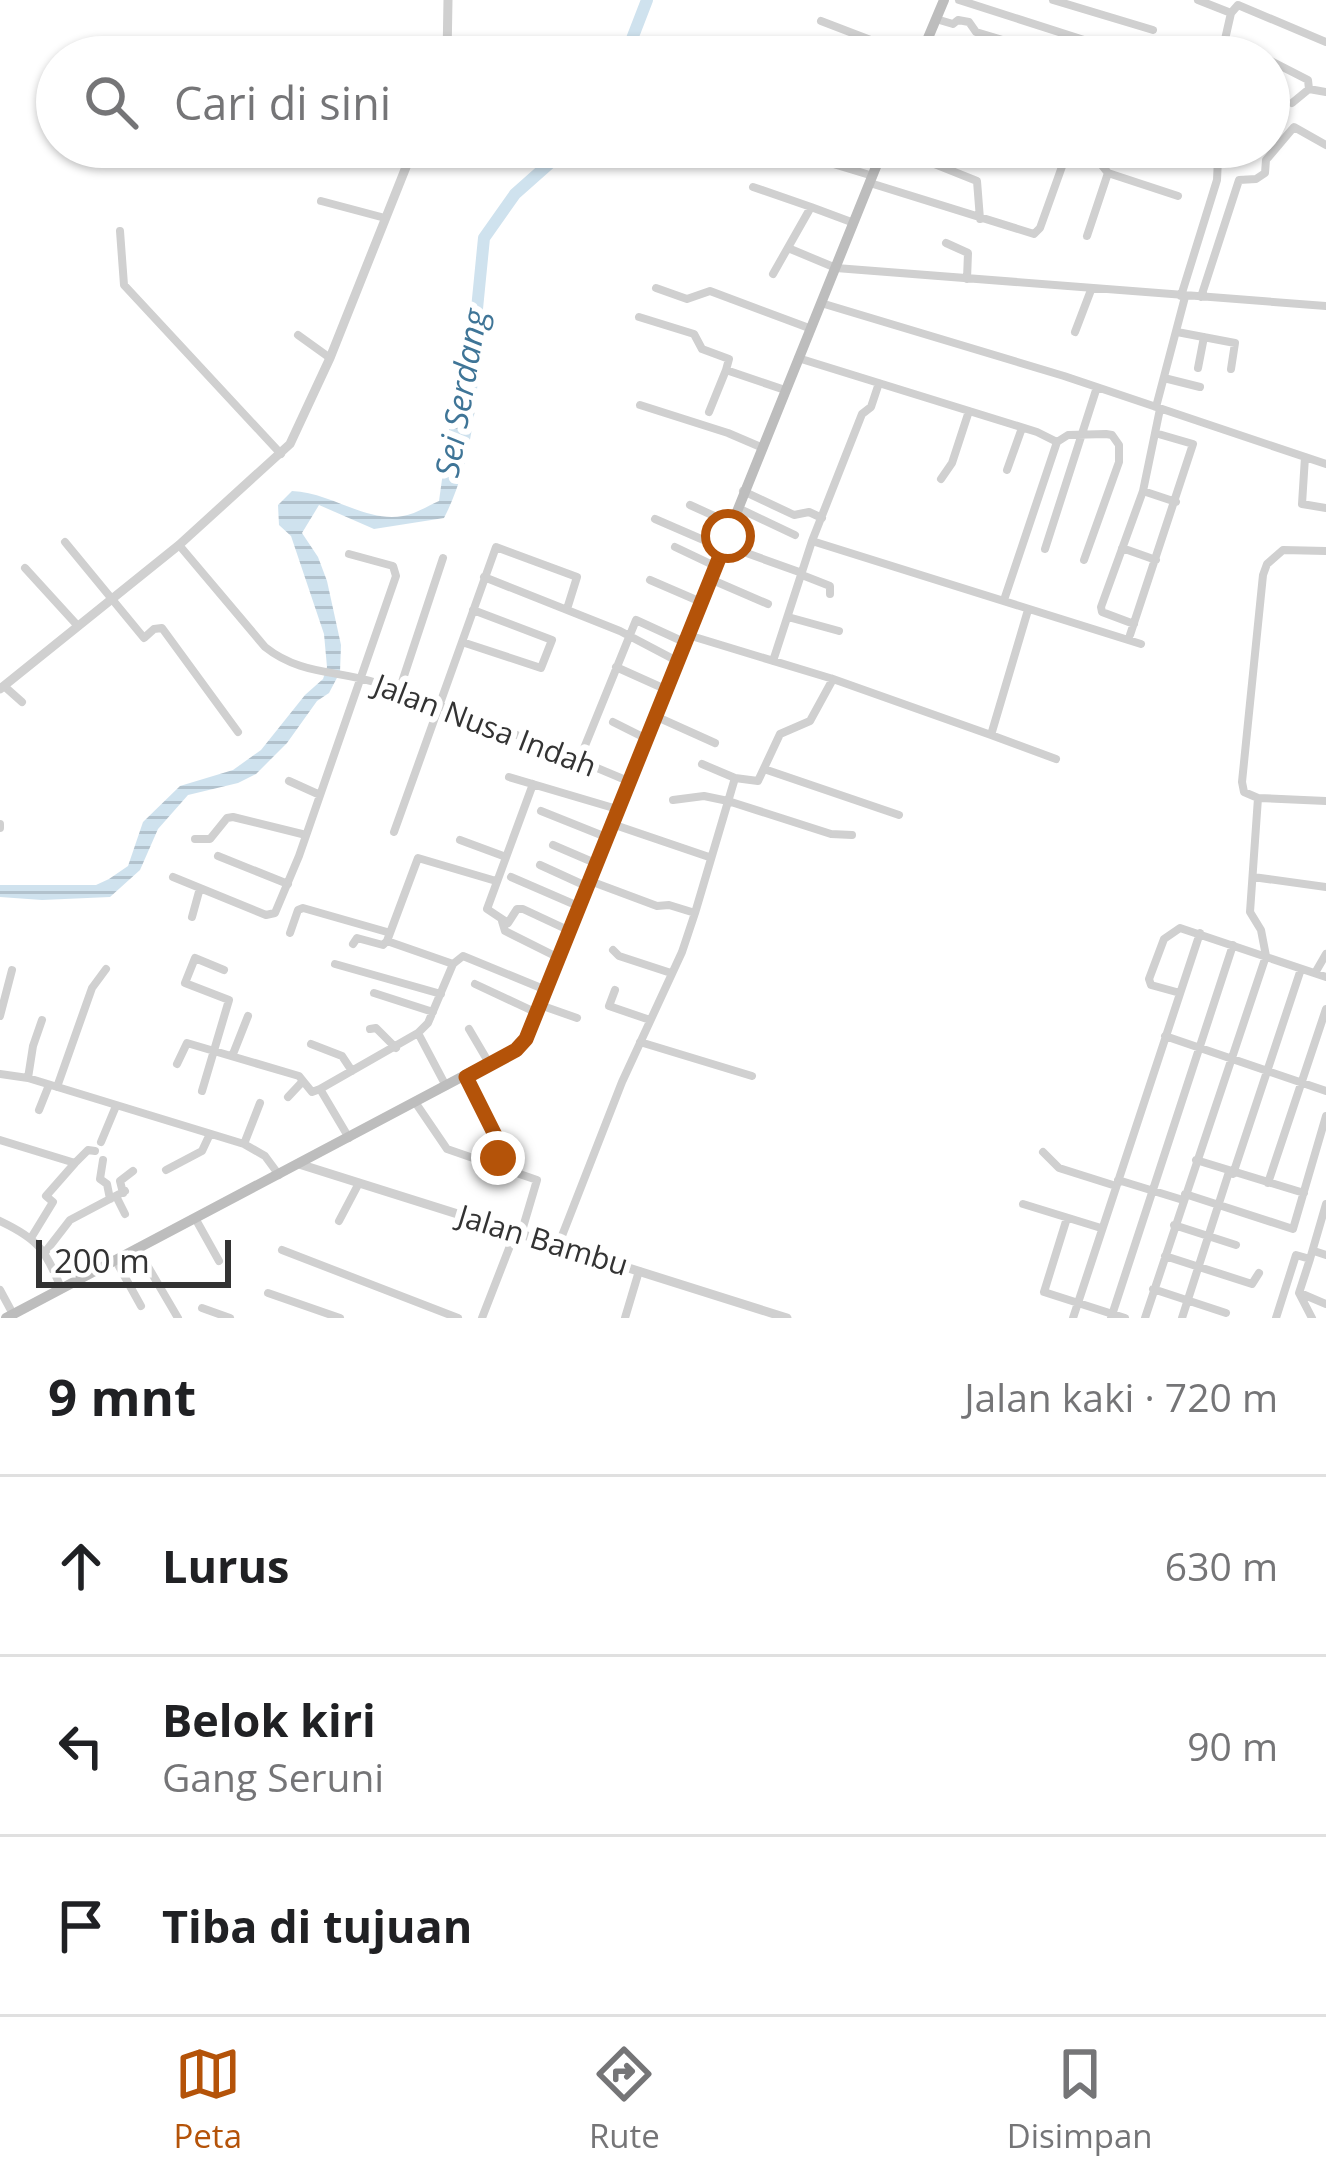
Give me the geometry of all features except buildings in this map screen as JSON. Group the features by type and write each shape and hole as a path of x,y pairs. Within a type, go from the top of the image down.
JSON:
{"main road":[{"path":"930,36 940,1"},
{"path":"9,1316 522,1045 877,168"}],"street":[{"path":"447,36 448,0"},
{"path":"959,0 1071,36"},
{"path":"1053,0 1153,31"},
{"path":"1198,0 1231,13"},
{"path":"1225,36 1234,6 1245,3 1326,42"},
{"path":"936,19 969,22 976,32 989,36"},
{"path":"821,21 861,36"},
{"path":"1290,71 1308,80 1309,88"},
{"path":"1309,88 1326,92"},
{"path":"1292,104 1309,88"},
{"path":"1290,132 1294,127 1326,145"},
{"path":"22,702 2,688 179,544 280,454 303,420 405,168"},
{"path":"838,168 1028,234 1039,231 1061,168"},
{"path":"940,168 977,181 980,219"},
{"path":"1087,236 1106,168"},
{"path":"1134,624 1102,612 1101,607 1143,491 1164,378 1218,168"},
{"path":"1201,297 1239,180 1256,179 1265,168"},
{"path":"1108,173 1178,196"},
{"path":"753,187 854,223"},
{"path":"321,201 385,218"},
{"path":"773,274 811,207"},
{"path":"120,231 124,285 280,454"},
{"path":"946,243 968,253 967,279"},
{"path":"788,248 836,268 1326,306"},
{"path":"656,289 687,299 710,291 809,328"},
{"path":"1075,332 1091,290"},
{"path":"821,303 1097,387 1326,464"},
{"path":"639,317 694,334 702,350 727,357 727,370 709,412"},
{"path":"1178,332 1235,343 1231,370"},
{"path":"298,335 330,358"},
{"path":"1198,368 1204,337"},
{"path":"798,358 1057,442"},
{"path":"727,370 784,390"},
{"path":"1164,378 1200,387"},
{"path":"773,661 812,541 879,383"},
{"path":"1045,549 1097,387"},
{"path":"640,405 763,448"},
{"path":"940,479 952,463 969,411"},
{"path":"1130,635 1200,422"},
{"path":"1007,470 1022,428"},
{"path":"1155,433 1193,444"},
{"path":"1004,600 1057,442 1069,435 1112,435 1120,452 1084,560"},
{"path":"1305,458 1302,505 1326,508"},
{"path":"743,491 794,515 807,512 822,518"},
{"path":"1143,491 1175,502"},
{"path":"690,505 732,524"},
{"path":"738,508 795,535"},
{"path":"655,519 802,574 830,586 830,594"},
{"path":"812,541 1141,644"},
{"path":"64,542 144,638 162,628 238,732"},
{"name":"Jalan Nusa Indah","path":"179,544 278,658 310,671 399,691 580,758 629,782"},
{"path":"394,832 496,547 578,577 567,609"},
{"path":"675,547 768,604"},
{"path":"1122,548 1156,560"},
{"path":"1326,551 1283,550 1262,575 1242,782 1244,792 1258,798 1326,801"},
{"path":"173,877 274,916 397,569 349,554"},
{"path":"399,691 443,558"},
{"path":"25,568 77,625"},
{"path":"484,578 628,635 677,661"},
{"path":"650,580 701,602"},
{"path":"462,642 541,668 552,640 473,610"},
{"path":"991,735 1028,610"},
{"path":"788,617 839,631"},
{"path":"580,758 637,619 687,639 833,679 1056,759"},
{"path":"616,667 665,689"},
{"path":"702,764 754,783 780,734 810,721 833,679"},
{"path":"655,716 715,742"},
{"path":"613,722 645,738"},
{"path":"764,769 898,814"},
{"path":"509,777 618,809"},
{"path":"558,1246 695,913 735,778"},
{"path":"289,781 320,795"},
{"path":"533,784 487,909 511,922 517,909 523,909 569,930"},
{"path":"673,800 704,796 852,836"},
{"path":"1145,1318 1266,956 1261,930 1250,912 1258,798"},
{"path":"542,811 606,837"},
{"path":"195,839 210,838 226,818 233,817 306,835"},
{"path":"612,824 710,857"},
{"path":"460,840 506,856"},
{"path":"553,845 596,863"},
{"path":"218,856 288,884"},
{"path":"353,944 357,938 383,945 418,858 496,881"},
{"path":"540,865 657,906 695,913"},
{"path":"1253,877 1326,886"},
{"path":"512,878 579,907"},
{"path":"192,917 200,888"},
{"path":"290,933 303,908 452,964"},
{"path":"502,920 505,931 558,958"},
{"path":"1180,993 1150,985 1149,980 1167,935 1180,928 1326,977"},
{"path":"1073,1318 1200,933"},
{"path":"1112,1316 1233,945"},
{"path":"613,950 671,974"},
{"path":"1315,974 1326,954"},
{"path":"177,1064 188,1043 297,1074 312,1092 418,1033 433,1012 452,964 463,956 546,990"},
{"path":"202,1091 229,1000 184,983 195,958 224,970"},
{"path":"335,964 441,994"},
{"path":"39,1111 92,988 106,969"},
{"path":"1182,1318 1206,1236 1301,969"},
{"path":"0,1016 12,970"},
{"path":"475,984 577,1018"},
{"path":"615,990 609,1006 650,1020"},
{"path":"374,993 433,1012"},
{"path":"1268,1184 1321,1040 1326,1009"},
{"path":"233,1054 248,1016"},
{"path":"28,1078 43,1020"},
{"path":"370,1029 376,1028 396,1048"},
{"path":"469,1029 490,1064"},
{"path":"418,1033 446,1086"},
{"path":"1165,1036 1326,1091"},
{"path":"640,1042 752,1076"},
{"path":"311,1044 342,1056 352,1071"},
{"path":"0,1074 28,1078 244,1144 265,1156 279,1175"},
{"path":"466,1077 501,1147 496,1165"},
{"path":"288,1097 303,1081"},
{"path":"320,1090 349,1138"},
{"path":"416,1102 447,1150 537,1180 482,1318"},
{"path":"244,1144 260,1103"},
{"path":"32,1238 53,1202 46,1196 88,1150 98,1146 116,1106"},
{"path":"1043,1152 1059,1168 1217,1205 1293,1229 1326,1116"},
{"path":"166,1170 202,1151 208,1136"},
{"path":"0,1140 76,1163"},
{"path":"103,1160 100,1179 118,1195 125,1214"},
{"path":"1196,1160 1304,1193"},
{"name":"Jalan Bambu","path":"299,1164 787,1318"},
{"path":"118,1195 121,1179 133,1172"},
{"path":"339,1221 359,1183"},
{"path":"46,1251 70,1220 118,1195"},
{"path":"1023,1204 1101,1228"},
{"path":"1312,1318 1299,1293 1325,1209"},
{"path":"195,1218 219,1261"},
{"path":"1067,1218 1043,1290 1125,1318"},
{"path":"0,1221 46,1251 61,1288"},
{"path":"1174,1225 1236,1245"},
{"path":"137,1248 178,1318"},
{"path":"282,1250 458,1318"},
{"path":"1276,1318 1297,1255 1326,1256"},
{"path":"1165,1256 1252,1284 1259,1273"},
{"path":"115,1259 141,1306"},
{"path":"625,1318 639,1271"},
{"path":"1153,1288 1226,1313"},
{"path":"0,1290 9,1316"},
{"path":"268,1293 340,1318"},
{"path":"1299,1293 1326,1304"},
{"path":"202,1308 230,1318"}],"water":[{"path":"459,343 479,344 477,388 466,456 444,518 374,529 319,505 302,533 327,581 341,645 340,672 329,693 256,774 188,795 158,829 140,870 110,897 0,897 0,885 96,885 109,879 128,866 143,822 180,786 233,770 261,750 323,679 327,667 324,634 291,536 279,525 278,505 292,491 389,517 412,514 439,501 450,422 463,388"}],"waterway":[{"name":"Sei Serdang","path":"633,36 647,0"},
{"name":"Sei Serdang","path":"466,384 461,365 476,319 484,238 515,194 544,168"}],"route":[{"path":"498,1158 501,1147 466,1077 516,1050 526,1039 728,536"}]}
